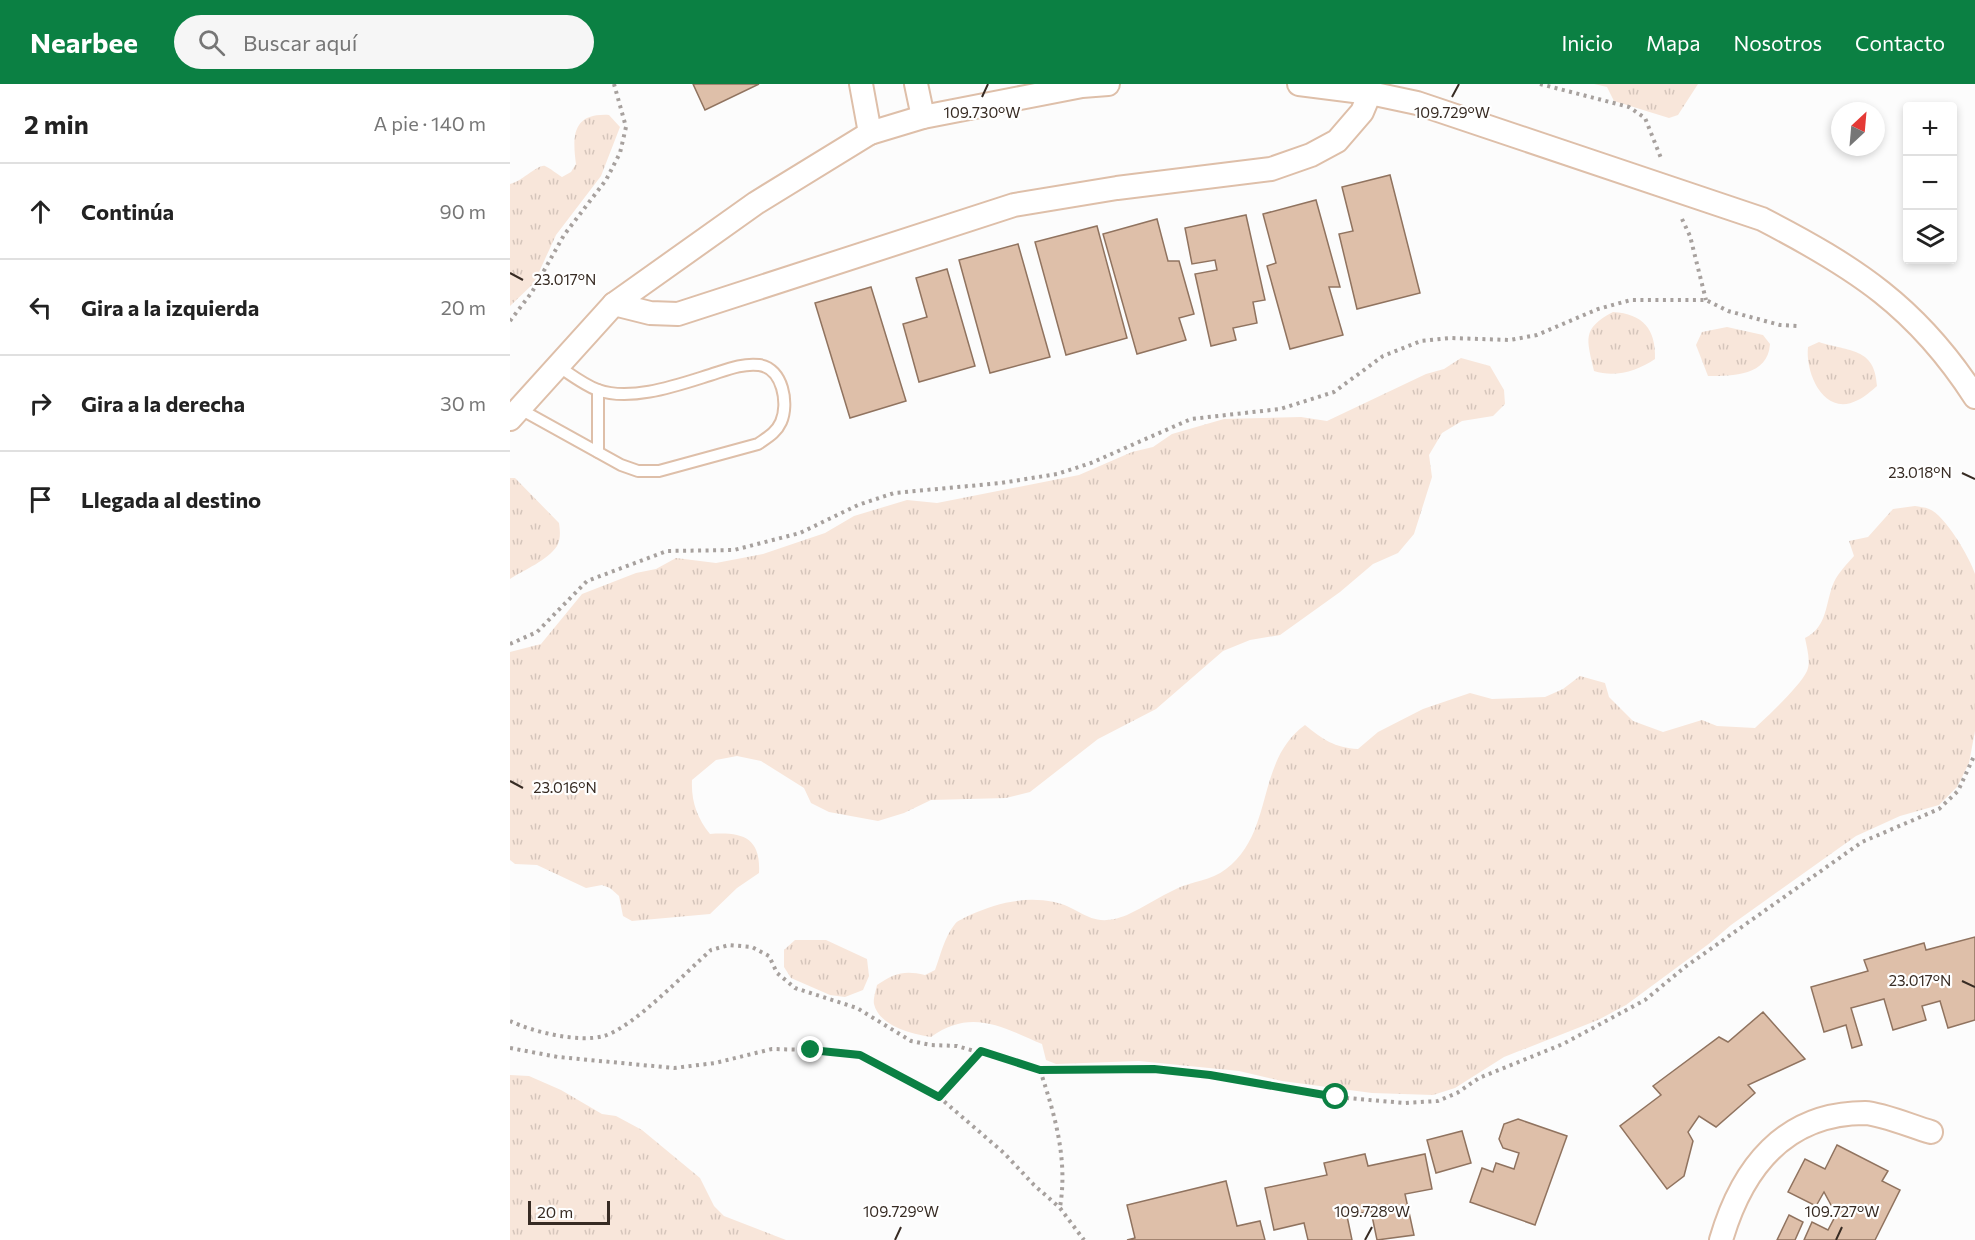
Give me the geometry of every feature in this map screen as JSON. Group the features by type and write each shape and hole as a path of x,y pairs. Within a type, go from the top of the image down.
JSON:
{"street":[{"path":"861,84 870,134"},
{"path":"916,84 923,117"},
{"path":"515,414 614,304 756,203 870,134 923,117 1082,86 1108,84"},
{"path":"1299,84 1370,93 1427,106 1762,219 1814,246 1866,278 1921,324 1975,397"},
{"path":"614,304 650,313 678,314 1014,205 1117,188 1271,169 1311,155 1337,141 1362,112 1370,93"},
{"path":"1722,1240 1735,1200 1756,1165 1778,1140 1814,1121 1866,1113 1931,1132"}],"lane":[{"path":"515,414 639,471 659,471 758,444 774,434 782,421 785,405 783,390 776,375 762,366 745,365 685,383 640,392 617,393 598,390 558,366"},
{"path":"598,390 598,452"}],"path":[{"path":"510,321 532,292 564,235 606,180 620,153 626,127 614,84"},
{"path":"510,644 537,632 587,581 667,551 734,550 800,533 858,505 894,493 1000,483 1057,474 1091,463 1191,419 1281,409 1334,392 1383,356 1421,341 1450,338 1510,340 1537,335 1598,309 1631,300 1706,300 1728,311 1780,325 1797,326"},
{"path":"510,1021 528,1030 585,1038 605,1036 627,1024 711,950 729,945 752,947 769,956 777,973 795,988 857,1008 912,1041 981,1051 1040,1070 1154,1069 1210,1075 1336,1097 1404,1103 1438,1101 1456,1093 1479,1078 1563,1044 1645,1000 1685,967 1853,847 1939,810 1958,791 1975,754"},
{"path":"510,1048 558,1057 674,1068 715,1063 772,1049 860,1055 939,1097 1004,1153 1034,1185 1060,1208 1084,1240"},
{"path":"939,1097 981,1051"},
{"path":"1040,1070 1056,1123 1063,1161 1060,1208"}],"green space":[{"path":"1594,84 1698,84 1678,115 1669,118 1614,101 1607,87"},
{"path":"597,115 609,115 620,127 601,176 556,235 534,283 510,306 510,184 542,166 562,177 571,172 576,164 575,135 582,122"},
{"path":"1613,312 1632,316 1646,325 1653,339 1655,359 1626,372 1610,374 1594,371 1588,343 1589,336 1596,324"},
{"path":"1727,327 1763,335 1770,344 1768,355 1756,368 1748,372 1728,376 1708,376 1696,345 1702,332"},
{"path":"1819,342 1850,350 1866,358 1875,373 1877,386 1861,399 1846,404 1835,403 1826,398 1814,380 1808,357 1808,347"},
{"path":"1461,358 1490,366 1504,390 1505,404 1493,416 1462,421 1442,433 1429,455 1432,477 1414,534 1398,553 1373,564 1340,592 1280,635 1250,640 1223,651 1156,709 1098,739 1030,792 1006,798 931,800 904,813 878,821 829,812 811,803 804,788 761,761 737,756 716,760 692,780 696,809 710,834 740,836 753,844 757,851 759,873 737,888 710,914 632,921 623,916 619,896 610,888 602,885 586,888 537,865 515,864 510,860 510,652 541,644 582,594 636,573 656,569 676,558 716,563 763,554 825,533 854,516 907,500 937,503 1079,475 1132,452 1153,447 1172,434 1224,419 1301,417 1327,421 1426,374 1444,369"},
{"path":"510,478 515,478 559,523 560,535 557,546 548,556 510,579"},
{"path":"1915,506 1929,509 1942,519 1968,558 1975,574 1975,731 1969,763 1957,787 1939,805 1900,816 1856,836 1731,925 1626,1005 1598,1020 1504,1057 1455,1088 1433,1095 1372,1093 1282,1081 1239,1071 1139,1061 1056,1064 1046,1060 1042,1044 1000,1027 986,1023 960,1023 931,1037 897,1028 877,1012 874,997 877,985 900,974 925,975 935,970 951,929 958,921 980,911 1021,900 1043,900 1064,905 1095,919 1114,919 1127,915 1176,889 1226,869 1241,854 1252,836 1278,757 1289,740 1305,725 1329,742 1342,747 1358,749 1378,732 1423,709 1470,693 1492,699 1545,697 1563,689 1580,676 1605,683 1609,697 1633,721 1663,732 1702,720 1717,726 1755,728 1791,692 1807,671 1809,659 1805,638 1818,628 1825,614 1834,582 1854,556 1849,541 1868,537 1893,509"},
{"path":"795,940 826,940 867,959 869,976 863,990 845,997 830,995 791,978 784,967 784,950"},
{"path":"510,1075 529,1076 561,1090 602,1114 616,1116 642,1130 700,1178 714,1206 724,1216 786,1240 510,1240"}],"building":[{"path":"693,84 759,84 705,110"},
{"path":"1390,175 1420,293 1357,309 1339,234 1353,231 1342,187"},
{"path":"1316,200 1340,287 1329,287 1343,335 1290,349 1267,266 1276,263 1263,214"},
{"path":"1246,215 1265,300 1253,302 1257,323 1233,328 1236,340 1211,346 1195,274 1217,270 1215,260 1192,264 1185,228"},
{"path":"1157,219 1168,261 1179,261 1194,314 1179,318 1186,340 1137,354 1103,234"},
{"path":"1097,226 1127,338 1066,355 1035,242"},
{"path":"1018,244 1050,357 990,373 959,260"},
{"path":"947,269 975,366 919,382 903,324 927,317 916,278"},
{"path":"871,287 906,401 850,418 815,303"},
{"path":"1975,937 1975,1020 1948,1028 1940,1001 1922,1006 1926,1020 1893,1030 1884,999 1851,1008 1862,1045 1852,1048 1846,1025 1824,1032 1811,987 1868,971 1864,960 1924,943 1926,950"},
{"path":"1763,1012 1805,1059 1748,1085 1755,1093 1716,1127 1699,1116 1688,1132 1693,1141 1684,1176 1667,1189 1620,1126 1661,1095 1653,1086 1719,1037 1728,1042"},
{"path":"1518,1119 1567,1136 1535,1225 1470,1202 1482,1168 1493,1172 1496,1163 1514,1169 1519,1153 1503,1148 1499,1139 1504,1124"},
{"path":"1462,1131 1471,1163 1436,1173 1427,1140"},
{"path":"1837,1145 1888,1171 1882,1181 1900,1190 1875,1240 1804,1240 1812,1222 1828,1230 1839,1209 1831,1205 1824,1192 1816,1206 1788,1192 1805,1159 1825,1169"},
{"path":"1365,1154 1368,1166 1425,1154 1432,1189 1405,1194 1414,1235 1377,1240 1371,1211 1347,1216 1352,1240 1308,1240 1304,1223 1274,1230 1265,1188 1327,1175 1324,1163"},
{"path":"1226,1181 1237,1226 1260,1221 1265,1240 1127,1240 1135,1238 1127,1205"},
{"path":"1789,1215 1803,1222 1795,1240 1777,1240"}],"route":[{"path":"811,1050 860,1055 939,1097 981,1051 1040,1070 1154,1069 1210,1075 1336,1097"}]}
